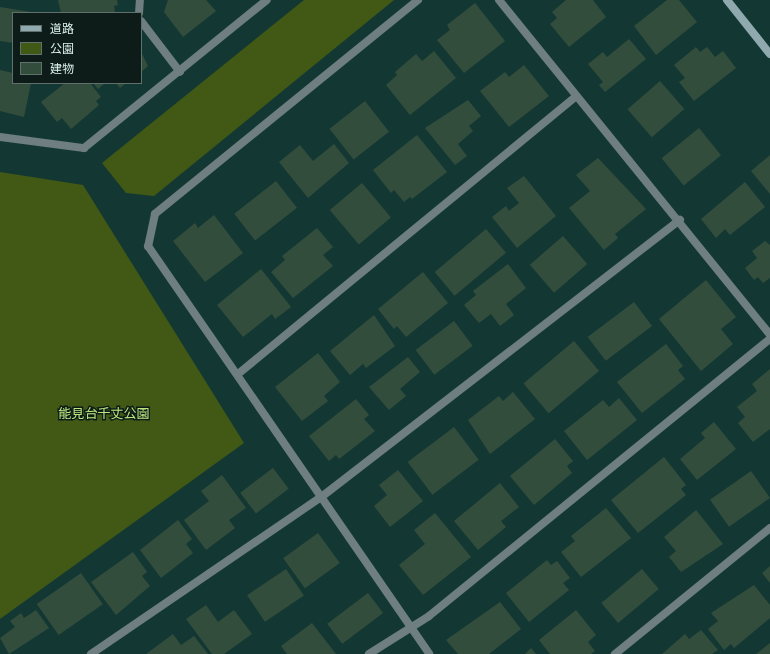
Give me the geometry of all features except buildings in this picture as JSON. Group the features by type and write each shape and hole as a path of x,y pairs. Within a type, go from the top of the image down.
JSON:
{"street":[{"path":"139,12 140,0"},
{"path":"0,137 84,148 180,72 267,0"},
{"path":"418,0 155,214 148,246 238,374 320,498 429,654"},
{"path":"499,0 575,97 680,220 770,335"},
{"path":"727,0 770,54"},
{"path":"142,22 180,72"},
{"path":"238,374 575,97"},
{"path":"92,654 320,498 680,220"},
{"path":"369,654 429,616 770,339"},
{"path":"615,654 770,528"}],"green space":[{"path":"304,0 394,0 154,196 126,193 102,163"},
{"name":"能見台千丈公園","path":"0,172 83,185 244,443 0,619"}]}
